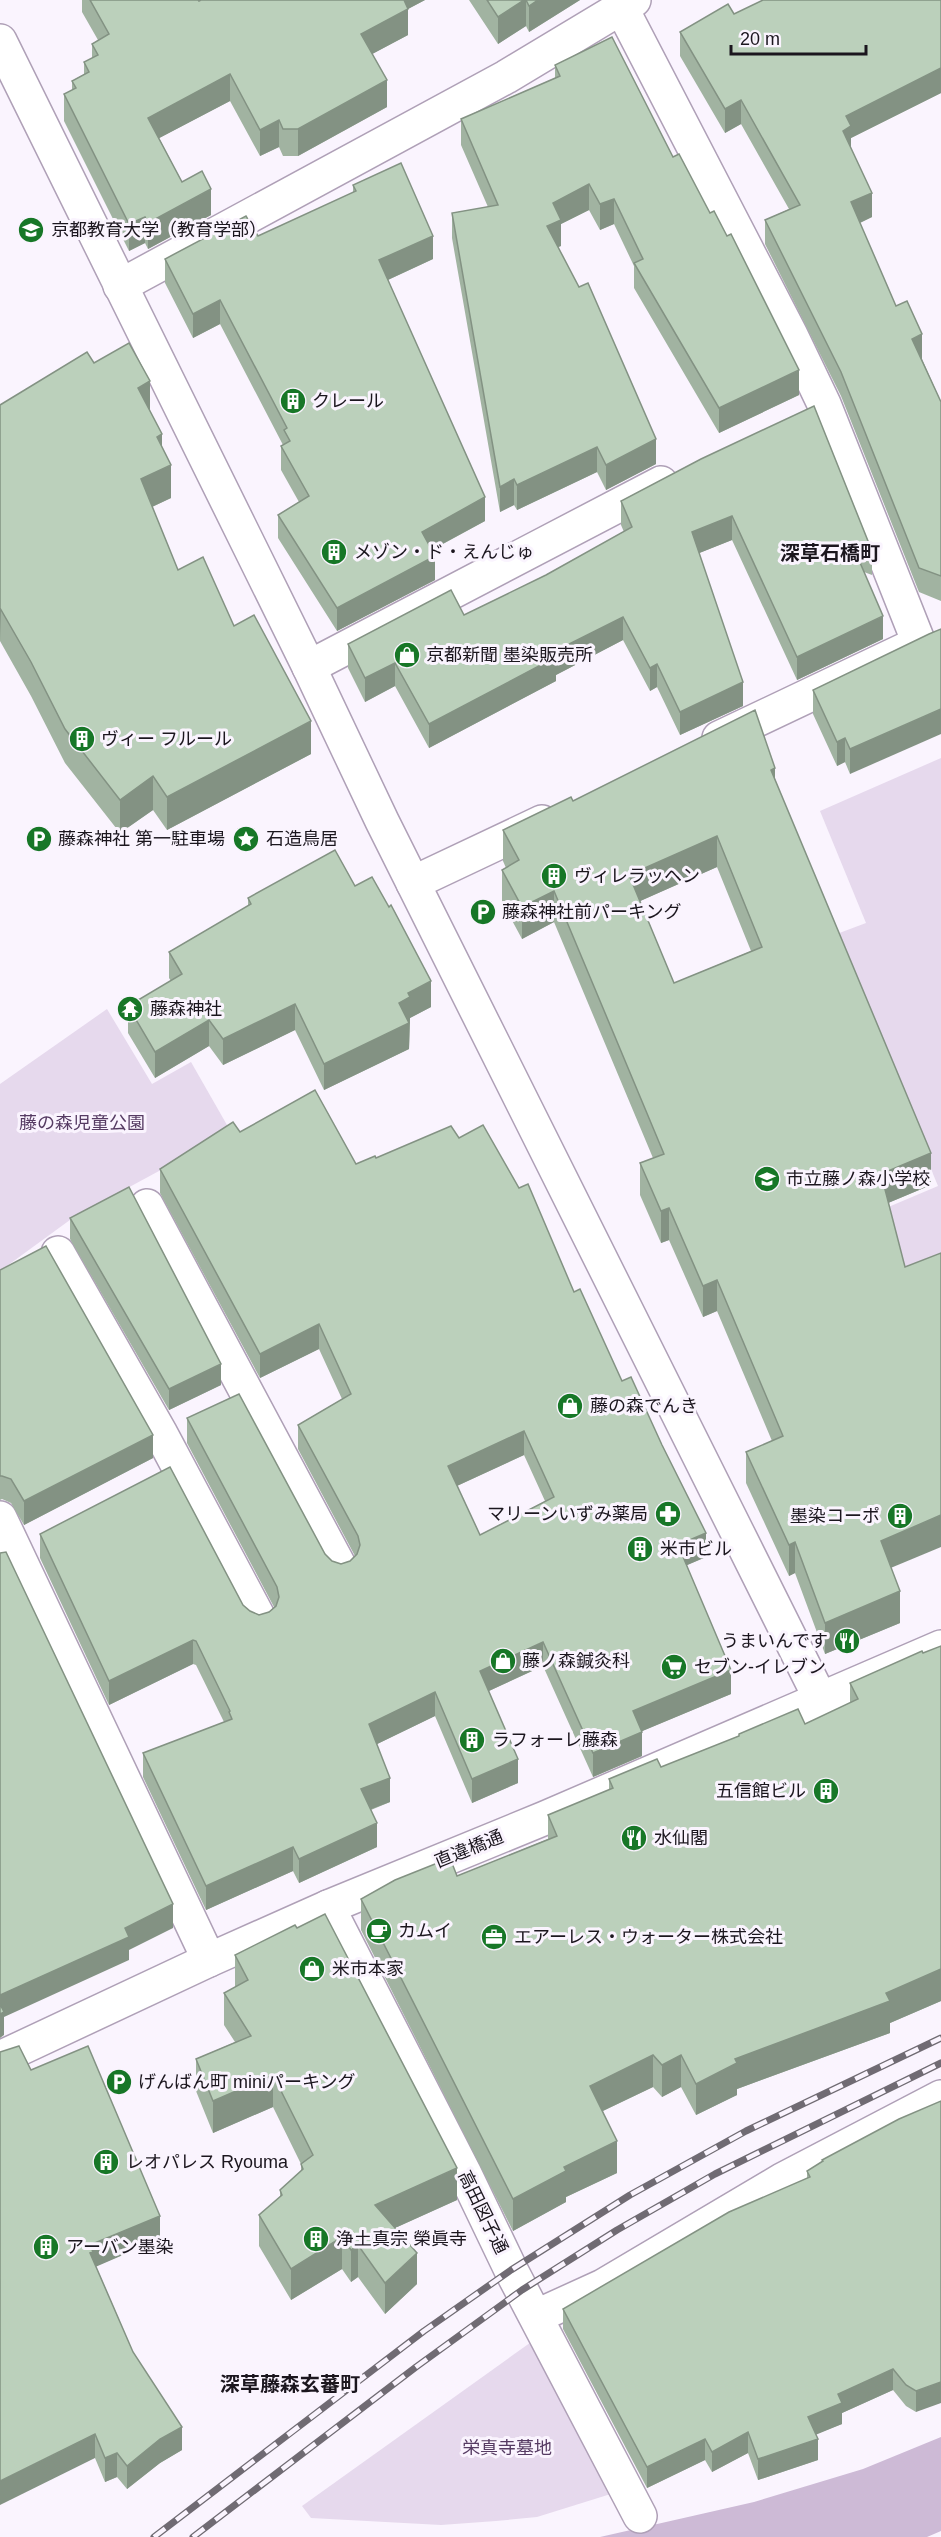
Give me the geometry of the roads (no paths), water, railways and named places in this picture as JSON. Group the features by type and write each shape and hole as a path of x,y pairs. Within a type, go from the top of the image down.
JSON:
{"street":[{"path":"120,286 506,77 628,3 791,334 930,638 694,750"},
{"path":"0,41 413,883 820,1698"},
{"path":"794,418 824,404"},
{"path":"309,667 682,471"},
{"path":"413,883 566,811"},
{"path":"147,1206 235,1399 341,1569"},
{"path":"58,1253 178,1466 260,1620"},
{"path":"160,1434 192,1419"},
{"path":"148,1482 178,1466"},
{"path":"0,1518 8,1554 209,1960"},
{"path":"8,1554 46,1534"},
{"name":"直違橋通","path":"0,2058 328,1907 546,1818 941,1647"},
{"name":"高田図子通","path":"328,1907 464,2172 511,2270 640,2516"},
{"path":"537,2316 603,2286 782,2180 941,2097"}],"railway":[{"path":"154,2537 424,2331 511,2270 630,2195 746,2131 941,2038"},
{"path":"193,2537 416,2367 522,2290 617,2230 715,2174 941,2063"}],"place":[{"name":"京都教育大学（教育学部）","path":"31,230"},
{"name":"クレール","path":"293,401"},
{"name":"メゾン・ド・えんじゅ","path":"334,552"},
{"name":"京都新聞 墨染販売所","path":"407,655"},
{"name":"ヴィー フルール","path":"82,739"},
{"name":"藤森神社 第一駐車場","path":"39,839"},
{"name":"石造鳥居","path":"246,839"},
{"name":"ヴィレラッヘン","path":"554,876"},
{"name":"藤森神社前パーキング","path":"483,912"},
{"name":"藤森神社","path":"130,1009"},
{"name":"市立藤ノ森小学校","path":"767,1179"},
{"name":"藤の森でんき","path":"570,1406"},
{"name":"マリーンいずみ薬局","path":"668,1514"},
{"name":"墨染コーポ","path":"900,1516"},
{"name":"米市ビル","path":"640,1549"},
{"name":"うまいんです","path":"847,1641"},
{"name":"藤ノ森鍼灸科","path":"503,1661"},
{"name":"セブン-イレブン","path":"674,1667"},
{"name":"ラフォーレ藤森","path":"472,1740"},
{"name":"五信館ビル","path":"826,1791"},
{"name":"水仙閣","path":"634,1838"},
{"name":"カムイ","path":"379,1931"},
{"name":"エアーレス・ウォーター株式会社","path":"494,1937"},
{"name":"米市本家","path":"312,1969"},
{"name":"げんばん町 miniパーキング","path":"119,2082"},
{"name":"レオパレス Ryouma","path":"106,2162"},
{"name":"浄土真宗 榮眞寺","path":"316,2239"},
{"name":"アーバン墨染","path":"46,2247"}],"district":[{"name":"深草石橋町","path":"830,553"},
{"name":"深草藤森玄蕃町","path":"290,2384"}],"park label":[{"name":"藤の森児童公園","path":"82,1123"},
{"name":"栄真寺墓地","path":"507,2448"}]}
